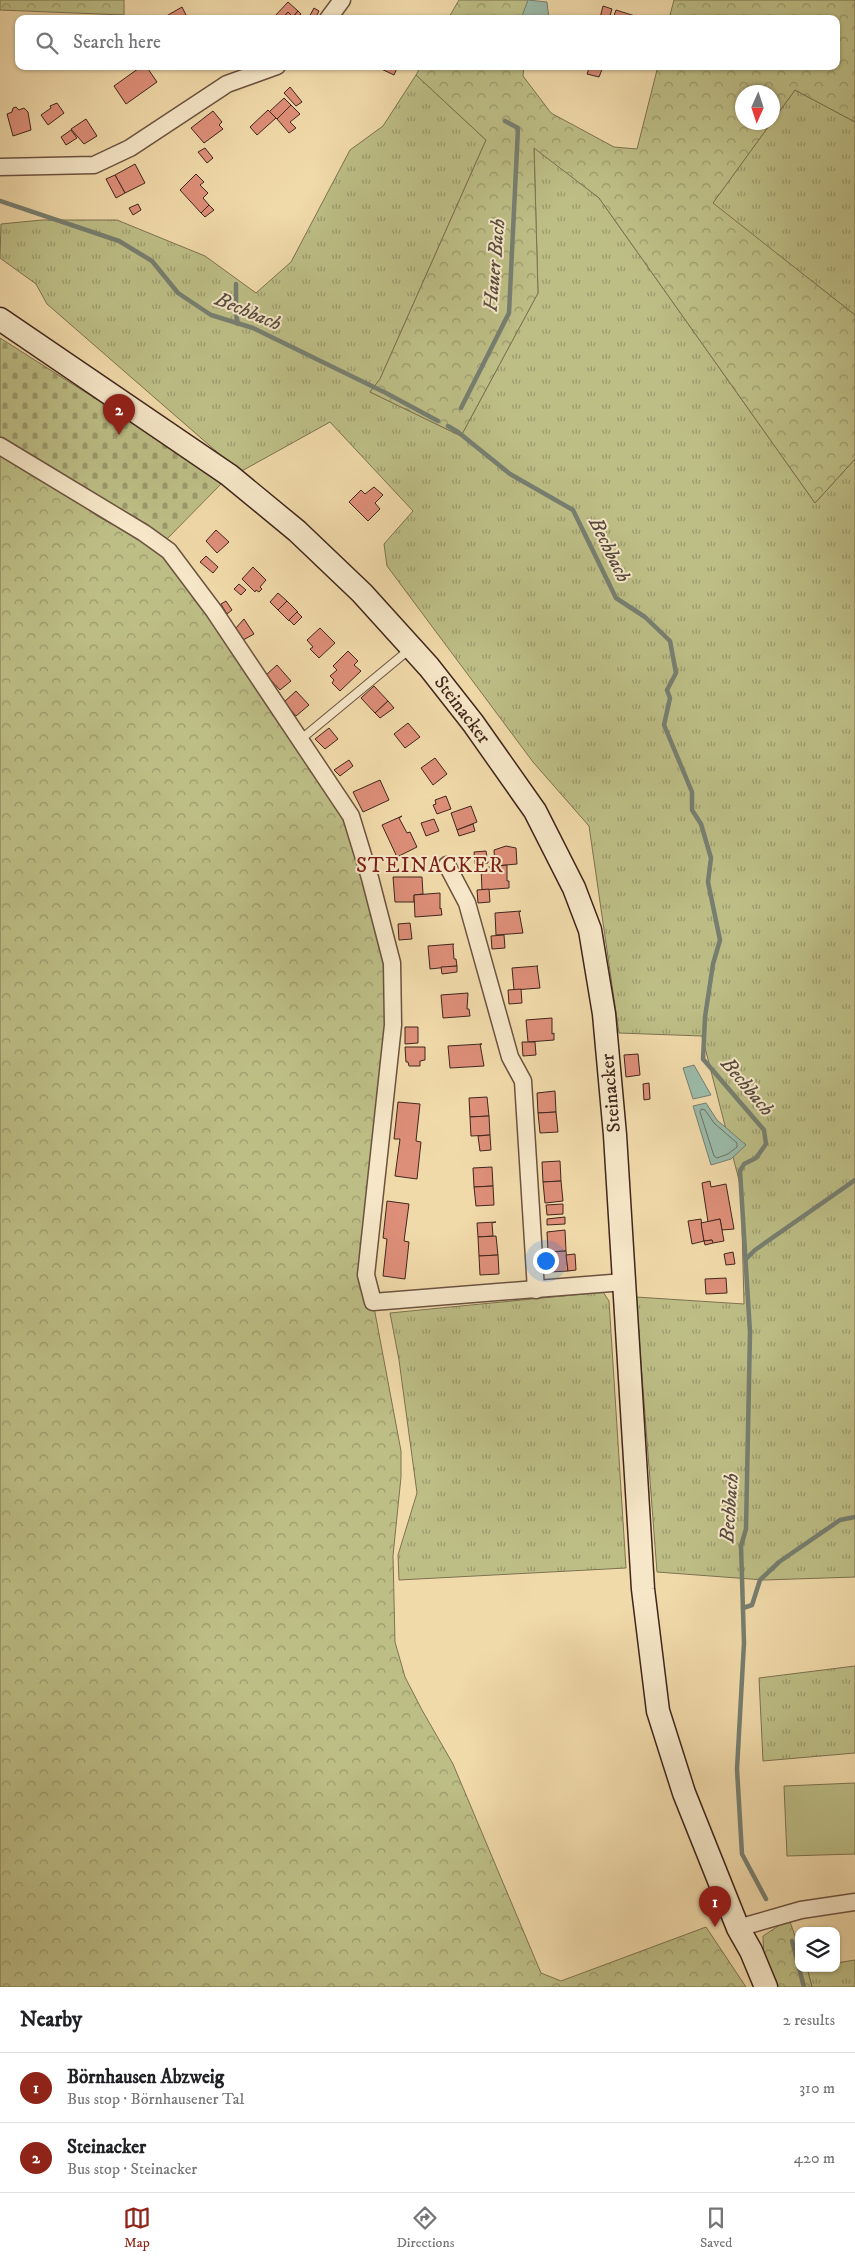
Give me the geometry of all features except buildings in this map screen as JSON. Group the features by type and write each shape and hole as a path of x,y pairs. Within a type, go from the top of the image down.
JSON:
{"main road":[{"name":"Steinacker","path":"0,319 229,475 297,531 362,593 430,667 473,723 535,811 574,888 590,930 604,1014 615,1135 643,1589 658,1711 684,1793 738,1928 751,1951 766,1987"}],"street":[{"path":"331,15 342,0"},
{"path":"0,167 94,165 130,148 227,84 266,70"},
{"path":"0,446 144,533 169,551 214,611 350,816 370,878 392,963 393,1025 388,1088 366,1275 373,1302 624,1282"},
{"path":"447,865 467,903 510,1058 523,1081 536,1290"},
{"path":"738,1928 801,1910 855,1902"}],"lane":[{"path":"300,740 411,647"}],"green space":[{"path":"0,0 124,0 124,15 0,10"},
{"path":"459,0 533,0 531,15 450,15"},
{"path":"674,0 855,0 855,122 795,90 780,110 780,85 735,85 735,130 766,130 713,203 855,315 855,459 815,503 599,198 534,148 538,293 461,436 370,392 380,379 486,140 416,75 419,70 524,70 523,76 551,113 614,147 637,149 657,70 840,70 840,15 670,15"},
{"path":"416,75 486,140 380,379 370,392 461,436 538,293 534,147 599,198 815,503 855,459 855,1577 764,1580 657,1572 636,1297 744,1304 741,1188 702,1036 619,1033 589,826 533,762 387,566 384,544 413,511 330,422 240,472 47,304 36,284 0,258 1,224 42,220 117,220 205,256 256,293 291,262 350,150 383,126"},
{"path":"795,90 855,122 855,315 712,204 766,130 780,130 780,111"},
{"path":"0,338 189,458 221,484 167,539 116,511 0,438"},
{"path":"0,447 97,516 159,549 214,611 351,816 392,963 376,1182 373,1302 401,1451 401,1477 393,1556 395,1642 405,1677 453,1764 541,1973 561,1981 706,1927 746,1987 0,1987"},
{"path":"603,1292 609,1301 626,1568 399,1580 398,1555 417,1493 399,1360 390,1313"},
{"path":"855,1666 855,1753 763,1761 759,1678"},
{"path":"855,1783 855,1854 787,1856 784,1786"},
{"path":"789,1919 795,1936 795,1972 808,1972 812,1987 772,1987 764,1966 763,1936"},
{"path":"855,1960 855,1987 812,1987 808,1972 840,1972 840,1962"}],"water":[{"path":"528,0 547,2 549,15 522,15"},
{"path":"694,1065 711,1095 693,1099 683,1068"},
{"path":"706,1103 717,1120 746,1145 731,1159 711,1165 693,1106"}],"waterway":[{"name":"Hauer Bach","path":"461,408 509,313 518,128 505,121"},
{"name":"Bechbach","path":"0,201 119,241 152,261 178,293 211,315 253,328 386,393 438,421"},
{"path":"236,284 238,324"},
{"name":"Bechbach","path":"448,426 510,474 573,510 616,598 645,617 670,641 676,673 667,690 670,698 664,725 692,792 692,810 701,824 711,858 708,882 720,940 713,964 705,1017 703,1059 764,1130 766,1144 756,1158 744,1164 740,1171 750,1332 746,1529 741,1546 744,1643 737,1769 742,1854 766,1899"},
{"path":"746,1259 755,1250 855,1180"},
{"path":"743,1608 752,1605 760,1580 779,1562 840,1520 855,1517"},
{"name":"Bechbach","path":"792,1941 795,1952"},
{"name":"Bechbach","path":"800,1972 804,1987"}],"place":[{"name":"Steinacker","path":"119,435"},
{"name":"Börnhausen Abzweig","path":"715,1927"}],"district":[{"name":"STEINACKER","path":"430,866"}]}
